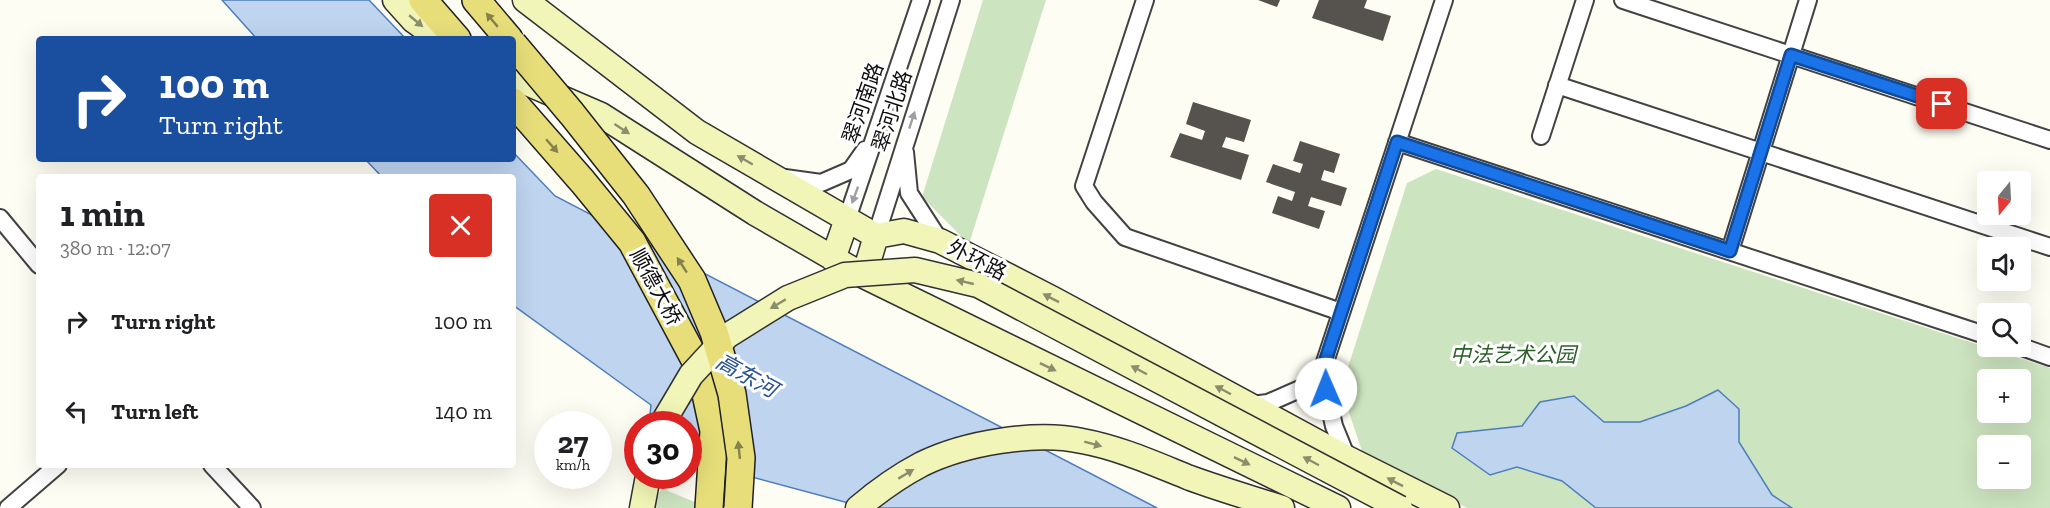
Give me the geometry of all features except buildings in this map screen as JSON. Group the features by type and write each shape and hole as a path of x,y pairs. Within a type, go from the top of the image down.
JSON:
{"main road":[{"path":"395,0 413,20 435,36"},
{"path":"423,0 454,36"},
{"path":"476,0 506,36"},
{"path":"525,0 697,132 876,236 864,276"},
{"path":"516,48 636,195 692,280 714,332 732,394 741,458 738,508"},
{"path":"516,78 601,115 755,213 864,276 1338,508"},
{"name":"顺德大桥","path":"516,105 632,242 701,371 714,431 709,508"},
{"path":"833,259 847,219"},
{"name":"外环路","path":"876,236 904,231 940,241 1053,299 1347,458 1447,508"},
{"path":"670,411 691,375 726,336 788,298 845,275 915,270 978,285 1400,508"},
{"path":"858,508 880,490 923,464 977,445 1040,436 1081,440 1130,453 1192,478 1281,508"},
{"path":"642,508 645,489"}],"street":[{"name":"翠河南路","path":"847,219 921,0"},
{"name":"翠河北路","path":"876,236 951,0"},
{"path":"1145,0 1084,186 1125,237 1341,312"},
{"path":"1251,405 1268,403 1309,385 1322,371 1444,0"},
{"path":"1541,136 1585,0"},
{"path":"1623,0 2050,140"},
{"path":"1730,251 1808,0"},
{"path":"1557,85 2050,247"},
{"path":"774,177 821,183 851,170 878,132"},
{"path":"1397,142 1977,332"},
{"path":"905,143 909,192 940,241"},
{"path":"0,218 36,261"},
{"path":"2031,350 2050,357"},
{"path":"1322,371 1334,426 1347,458"},
{"path":"9,508 55,468"},
{"path":"215,468 252,508"}],"green space":[{"path":"983,0 1046,0 969,244 922,197"},
{"name":"中法艺术公园","path":"1436,169 1977,344 1977,357 2016,357 2050,368 2050,508 1467,508 1364,457 1341,389 1407,183"},
{"path":"661,489 663,489 709,508 654,508"}],"water":[{"path":"222,0 369,0 403,36 254,36"},
{"name":"高东河","path":"516,155 555,196 1157,508 867,508 702,464 702,411 650,411 651,405 516,307 516,174 379,174 368,162 516,162"},
{"path":"1718,390 1739,409 1739,442 1772,495 1792,508 1596,508 1562,481 1517,467 1490,475 1452,448 1457,433 1522,426 1540,402 1574,396 1604,422 1640,422 1686,406"}],"route":[{"path":"1326,389 1322,371 1397,142 1730,251 1791,55 1942,104"}]}
